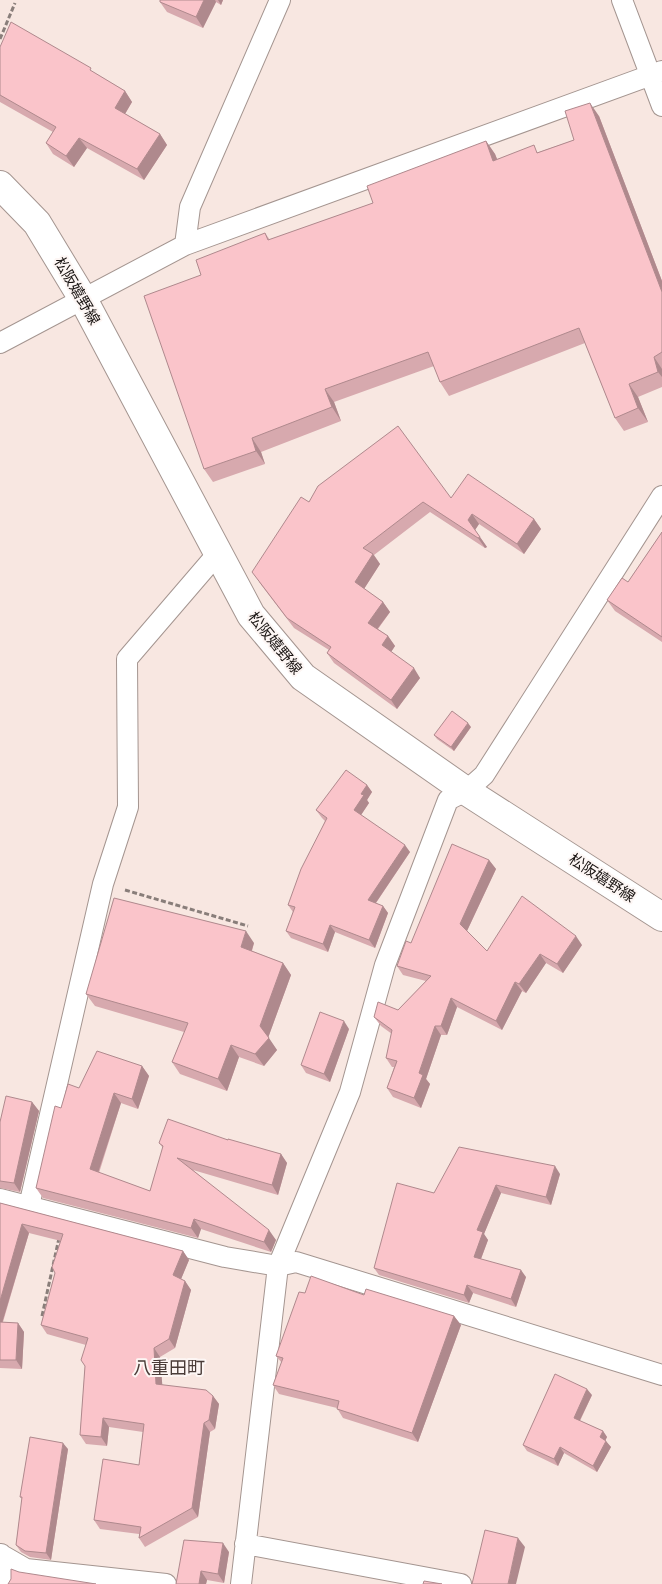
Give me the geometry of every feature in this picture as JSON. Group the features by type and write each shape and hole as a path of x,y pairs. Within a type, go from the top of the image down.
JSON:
{"main road":[{"name":"松阪嬉野線","path":"0,185 37,223 83,299 251,615 302,677 466,791 662,917"}],"street":[{"path":"185,245 190,207 280,0"},
{"path":"622,0 656,73 662,106"},
{"path":"0,343 185,245 656,73"},
{"path":"241,1584 278,1266 350,1092 385,965 448,800 466,791 484,774 662,496"},
{"path":"29,1206 103,884 128,807 127,658 218,553"},
{"path":"0,1199 225,1257 278,1266 296,1262 662,1375"},
{"path":"245,1544 461,1584"},
{"path":"1,1554 6,1584"},
{"path":"1,1554 26,1568 166,1584"}],"path":[{"path":"0,39 15,3"},
{"path":"103,884 248,926"},
{"path":"42,1316 64,1215"}],"building":[{"path":"160,0 204,0 196,17 160,2"},
{"path":"11,22 91,68 90,70 125,91 115,108 160,134 137,169 79,138 66,156 46,143 56,127 0,95 0,47"},
{"path":"590,103 662,292 662,352 654,357 658,372 629,384 638,408 615,418 579,328 440,382 428,352 325,389 332,407 252,438 256,451 204,469 144,296 201,275 196,260 265,233 268,240 373,203 367,186 486,141 493,161 534,145 537,153 574,140 565,111"},
{"path":"398,426 451,498 468,474 534,519 517,544 472,514 468,520 480,537 478,538 423,502 363,548 373,554 355,582 383,602 368,623 388,636 382,645 414,668 391,700 327,653 331,647 287,618 252,572 301,497 309,502 318,486"},
{"path":"662,532 662,637 607,600 622,578 628,582"},
{"path":"452,711 468,723 451,747 434,735"},
{"path":"346,770 367,785 361,794 364,795 354,810 405,845 368,900 383,906 369,940 330,925 323,944 286,931 295,907 288,905 301,869 327,818 316,810"},
{"path":"452,844 489,860 460,924 487,951 522,896 576,936 557,964 540,954 519,984 515,982 496,1021 451,998 441,1026 435,1026 419,1073 423,1075 414,1098 387,1088 397,1061 386,1058 392,1030 374,1017 378,1002 398,1010 431,976 397,966 406,941 411,943"},
{"path":"114,898 246,931 241,947 283,963 260,1026 269,1038 255,1054 231,1045 218,1079 172,1062 188,1023 86,994"},
{"path":"320,1012 344,1021 324,1074 301,1065"},
{"path":"97,1051 142,1066 132,1099 114,1093 90,1169 150,1191 163,1146 159,1143 168,1119 228,1140 281,1154 272,1185 177,1158 269,1230 264,1242 194,1219 191,1228 36,1188 55,1106 61,1108 68,1084 79,1088"},
{"path":"6,1096 32,1102 14,1183 0,1181 0,1122"},
{"path":"459,1147 555,1166 546,1197 496,1185 477,1230 483,1232 474,1257 521,1270 511,1299 467,1285 464,1295 374,1268 397,1183 434,1193"},
{"path":"0,1203 183,1251 173,1275 185,1281 169,1339 154,1348 156,1384 206,1390 213,1396 209,1420 204,1423 192,1508 139,1538 141,1527 94,1520 103,1459 139,1465 144,1424 103,1418 101,1437 80,1435 85,1366 81,1360 88,1338 41,1325 55,1273 52,1267 63,1234 22,1224 0,1301"},
{"path":"311,1276 364,1295 366,1289 454,1316 412,1433 337,1409 339,1401 273,1385 283,1358 276,1356 299,1292 305,1293"},
{"path":"0,1322 18,1323 16,1360 0,1360"},
{"path":"555,1374 587,1389 574,1418 603,1431 600,1437 606,1441 593,1466 560,1447 554,1459 523,1445"},
{"path":"30,1437 63,1443 46,1553 25,1551 16,1545 22,1497 20,1497"},
{"path":"485,1530 518,1538 508,1584 472,1584"},
{"path":"184,1540 223,1543 218,1574 201,1571 199,1584 176,1584"},
{"path":"11,1569 19,1572 96,1584 8,1584 11,1579"},
{"path":"424,1581 442,1584 423,1584"}],"district":[{"name":"八重田町","path":"169,1368"}]}
